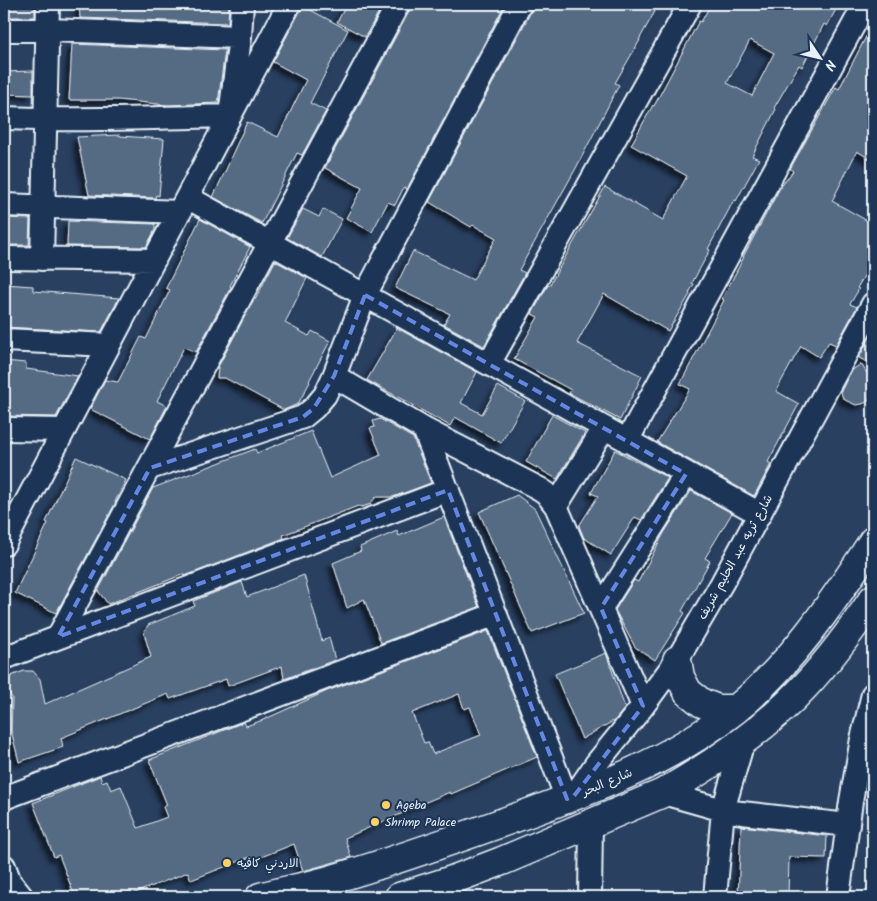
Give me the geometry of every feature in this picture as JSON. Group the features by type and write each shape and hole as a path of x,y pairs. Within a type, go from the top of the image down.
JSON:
{"main road":[{"name":"شارع البحر","path":"267,896 326,881 386,862 571,798 673,752 705,732 736,709 761,686 823,614 873,541"},
{"path":"399,897 502,862 663,793 743,742 776,714 807,684 851,631 873,599"},
{"path":"676,660 680,677 688,692 702,703 718,709 736,709"}],"street":[{"path":"42,258 48,4"},
{"path":"230,116 240,37 242,4"},
{"path":"4,544 289,4"},
{"path":"58,637 398,4"},
{"path":"150,468 303,417 325,395 365,296 520,4"},
{"path":"489,364 690,4"},
{"path":"627,440 865,4"},
{"path":"4,30 240,37"},
{"path":"4,118 133,119 230,116"},
{"path":"4,205 183,204 270,243 760,514"},
{"path":"4,258 154,260"},
{"name":"شارع ثريه عبد الحليم شريف","path":"571,798 643,706 676,660 722,583 873,304"},
{"path":"4,340 109,345"},
{"path":"334,376 424,429 540,489 552,499 643,706"},
{"path":"556,506 604,428"},
{"path":"4,429 64,430"},
{"path":"424,429 496,614 571,798"},
{"path":"600,608 686,474"},
{"path":"4,658 448,490"},
{"path":"4,798 496,614"},
{"path":"838,897 862,739 873,694"},
{"path":"715,897 724,810 743,742"},
{"path":"663,793 742,814 848,825"},
{"path":"590,897 591,823"},
{"path":"4,866 10,882 22,897"}],"highlighted area":[{"path":"365,295 686,474 601,608 643,706 574,796 567,799 448,490 58,637 150,468 303,417 314,408 334,376"}],"building":[{"path":"4,4 35,4 35,17 4,17"},
{"path":"79,4 229,4 228,23 80,18"},
{"path":"347,4 383,4 365,37 337,22"},
{"path":"411,4 505,4 407,189 404,187 395,205 388,202 372,232 346,218 362,188 325,168 410,10"},
{"path":"533,4 575,4 586,10 590,4 659,4 615,83 619,85 575,170 519,270 525,273 484,346 444,324 450,314 395,288 413,251 473,280 496,238 473,225 471,227 429,202 532,10"},
{"path":"711,4 839,4 827,26 824,24 802,67 799,65 774,108 776,109 752,156 759,159 736,201 734,200 708,249 710,250 692,283 694,284 690,294 668,331 604,294 577,343 642,376 620,420 569,393 571,390 514,359 538,317 532,314 605,187 663,220 687,176 631,145 699,21 701,22","holes":["750,40 774,53 752,96 727,83"]},
{"path":"303,6 348,30 310,103 326,111 302,155 297,153 262,223 213,197 247,122 278,137 306,80 273,62"},
{"path":"873,23 873,161 857,151 832,201 873,224 873,261 850,304 857,307 836,345 829,342 819,357 801,346 776,391 799,404 768,462 771,464 754,496 657,442 690,389 680,384 724,300 722,299 743,257 780,188 793,171 790,169 836,87 839,89"},
{"path":"72,44 225,50 218,103 168,105 118,100 69,100"},
{"path":"33,71 33,95 4,94 4,72"},
{"path":"120,135 164,139 159,196 156,195 155,198 89,195 77,137"},
{"path":"303,209 319,217 323,209 342,219 322,257 287,238"},
{"path":"4,218 30,219 29,245 4,245"},
{"path":"200,219 250,247 196,352 184,347 157,401 167,406 150,439 90,409 105,380 118,382 141,337 146,339 170,290 166,288"},
{"path":"68,221 155,224 155,230 146,247 67,246"},
{"path":"275,261 307,278 285,323 309,336 312,331 330,341 298,404 284,410 225,378 217,378 218,367"},
{"path":"4,284 33,286 33,291 119,298 101,332 4,327"},
{"path":"397,328 477,372 461,403 482,414 498,386 525,401 501,443 455,417 450,426 367,380"},
{"path":"873,331 873,356 869,363 859,358"},
{"path":"4,361 26,363 26,369 78,376 56,417 4,416"},
{"path":"861,364 872,381 873,393 867,402 856,405 845,400 841,391 851,371"},
{"path":"552,415 585,433 557,479 526,462"},
{"path":"380,419 413,438 431,483 393,497 376,497 368,505 358,506 283,535 284,538 108,604 98,591 153,488 255,449 257,453 311,431 330,478 381,455 370,428 375,427 373,421"},
{"path":"615,450 668,478 641,520 635,517 611,555 584,538 579,526 598,496 591,493"},
{"path":"76,457 126,480 56,613 15,593"},
{"path":"691,491 732,513 705,558 710,561 682,611 685,613 655,660 635,647 615,610 634,580 638,582 664,533"},
{"path":"517,495 535,509 584,613 532,633 479,512"},
{"path":"444,517 479,607 381,643 364,599 347,608 333,563 361,551 360,547 397,531 399,536"},
{"path":"304,575 322,641 329,637 335,660 284,679 282,666 228,686 226,679 170,699 168,694 61,738 63,747 19,762 11,730 12,698 6,684 11,676 24,671 33,671 40,679 45,704 151,657 144,633 148,625 195,606 193,601 242,582 247,597"},
{"path":"488,631 537,757 451,794 450,792 402,812 345,838 351,857 345,859 303,871 294,844 251,861 250,857 191,880 188,872 125,897 75,897 59,855 54,857 33,803 100,776 102,782 107,780 111,790 121,786 138,828 167,817 163,807 167,805 149,760 244,722 246,726 263,720 327,691","holes":["459,694 464,709 470,707 481,735 433,754 428,742 424,743 412,713"]},
{"path":"606,653 625,708 615,720 582,739 555,674"},
{"path":"741,826 827,836 826,858 789,857 788,897 738,897"}],"place":[{"name":"Ageba","path":"386,805"},
{"name":"Shrimp Palace","path":"375,822"},
{"name":"الاردني كافيه","path":"227,863"}]}
